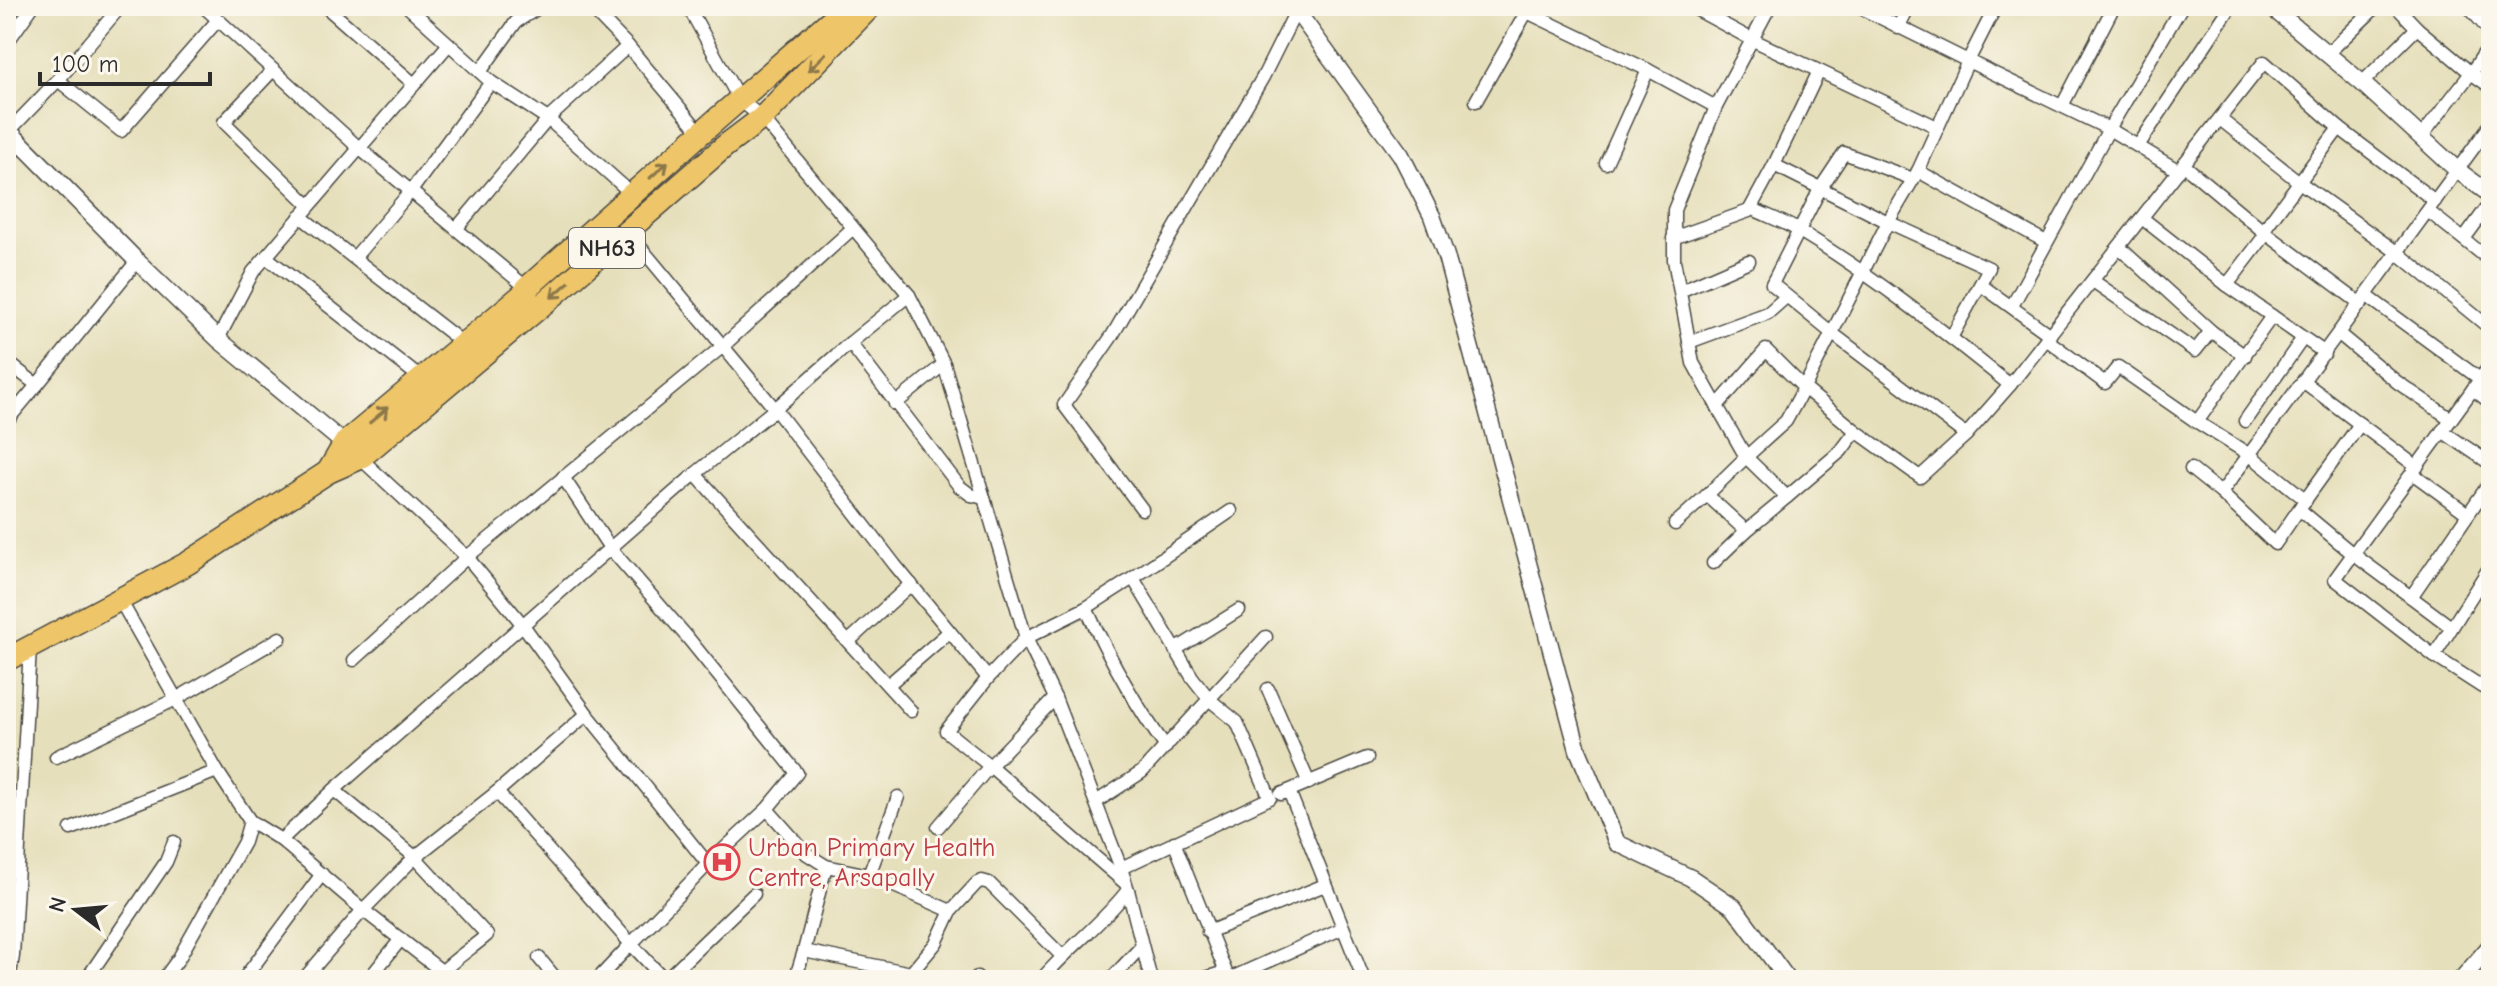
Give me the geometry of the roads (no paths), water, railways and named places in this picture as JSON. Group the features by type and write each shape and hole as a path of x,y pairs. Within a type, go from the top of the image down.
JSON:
{"highway":[{"name":"NH63","path":"353,450 422,379 527,291 632,194 847,6"},
{"name":"NH63","path":"6,660 188,563 328,472 762,118 871,6"}],"street":[{"path":"6,44 33,6"},
{"path":"6,159 12,134 121,6"},
{"path":"325,6 414,84"},
{"path":"407,6 491,82 548,119 632,194"},
{"path":"480,72 516,22 541,6"},
{"path":"589,6 628,46 701,133"},
{"path":"688,6 739,99 762,118 909,295 944,364 1026,638 1055,698 1121,868 1151,980"},
{"path":"1690,6 1751,39 1937,127"},
{"path":"1770,6 1716,107 1674,210 1673,238 1674,260 1693,363 1746,457 1787,497"},
{"path":"1857,6 2109,129 2181,168 2264,232 2364,300 2476,384 2491,403"},
{"path":"1898,28 1909,6"},
{"path":"1675,524 1786,421 1888,222 1916,175 1996,6"},
{"path":"2062,106 2114,6"},
{"path":"2012,306 2109,129 2182,6"},
{"path":"2138,146 2231,6"},
{"path":"2270,6 2362,83 2457,170 2491,195"},
{"path":"2326,55 2377,6"},
{"path":"2396,6 2417,28 2491,87"},
{"path":"2468,6 2491,33"},
{"path":"1142,509 1064,405 1112,336 1263,77 1295,9 1401,155 1432,216 1446,256 1578,750 1617,843 1691,878 1734,907 1788,980"},
{"path":"1476,101 1528,9 1716,107"},
{"path":"58,80 121,131 210,11 359,148 527,288"},
{"path":"2362,83 2417,28"},
{"path":"2421,137 2491,43"},
{"path":"218,339 253,272 449,44"},
{"path":"456,229 548,119 628,46"},
{"path":"1717,406 1766,350 1804,388 1856,431 1920,477 1966,435 2010,385 2264,62 2491,261"},
{"path":"273,70 224,122 309,205"},
{"path":"1606,163 1648,70"},
{"path":"1673,238 1745,213 1751,208 1819,71"},
{"path":"354,258 411,191 491,82"},
{"path":"2220,119 2298,181 2398,253 2491,329"},
{"path":"2221,493 2491,124"},
{"path":"2227,285 2298,181 2339,128"},
{"path":"12,134 218,339 353,450 467,557 523,625 587,714 708,864"},
{"path":"1966,435 1772,284 1820,189 1846,147 1916,175 2046,242"},
{"path":"1774,165 1989,268 1951,338"},
{"path":"2464,239 2491,202"},
{"path":"1751,208 1799,230 1951,338 2010,385"},
{"path":"300,216 463,343"},
{"path":"2142,218 2227,285 2325,353"},
{"path":"354,660 467,557 723,346 853,228"},
{"path":"627,231 775,409 988,678"},
{"path":"2119,247 2211,331 2245,356"},
{"path":"266,257 422,379"},
{"path":"6,423 137,261"},
{"path":"1680,291 1749,261"},
{"path":"2093,281 2195,351 2211,331"},
{"path":"1981,285 2012,306 2105,383 2118,367 2250,455 2353,554 2451,627"},
{"path":"281,840 695,474 909,295"},
{"path":"1689,342 1768,313 1786,297"},
{"path":"2197,422 2272,316"},
{"path":"2339,334 2397,382 2451,419"},
{"path":"2245,421 2303,338"},
{"path":"850,343 963,491 984,498"},
{"path":"6,361 37,385"},
{"path":"895,404 944,364"},
{"path":"2491,364 2335,579 2434,656 2482,687 2491,674"},
{"path":"2304,382 2468,514"},
{"path":"2191,469 2275,544 2360,424"},
{"path":"1713,563 1841,451 1856,431"},
{"path":"2442,431 2491,464"},
{"path":"695,474 911,711"},
{"path":"563,477 610,548 688,638 797,773 767,809 708,864 597,980"},
{"path":"2411,597 2491,481"},
{"path":"1707,495 1746,531"},
{"path":"1127,887 946,731 988,678 1026,638 1086,608 1231,511"},
{"path":"2434,656 2491,565"},
{"path":"1133,578 1192,677 1210,700 1237,722 1270,798"},
{"path":"849,641 911,584"},
{"path":"120,600 217,771 250,821 281,840 401,939 438,976 453,980"},
{"path":"1086,608 1121,678 1166,747"},
{"path":"1175,650 1239,610"},
{"path":"888,685 949,632"},
{"path":"1096,802 1142,772 1266,637"},
{"path":"56,757 176,699 280,638"},
{"path":"9,980 13,956 30,648"},
{"path":"1268,689 1309,783"},
{"path":"938,827 990,766 1055,698"},
{"path":"303,980 363,910 415,857 497,792 587,714"},
{"path":"1121,868 1270,798 1367,758"},
{"path":"71,829 217,771"},
{"path":"334,790 415,857 487,935 438,976"},
{"path":"1289,791 1360,979"},
{"path":"497,792 665,980 754,894"},
{"path":"869,875 898,797"},
{"path":"767,809 807,854 826,866 869,875 951,911"},
{"path":"163,980 179,958 244,842 250,821"},
{"path":"86,980 166,862 174,842"},
{"path":"1174,842 1227,977"},
{"path":"795,980 826,866"},
{"path":"243,980 322,874"},
{"path":"804,951 910,976 936,943 951,911 982,881 989,883 1062,956"},
{"path":"1208,932 1325,885"},
{"path":"1041,980 1062,956 1086,938 1127,887"},
{"path":"1199,980 1227,977 1343,928"},
{"path":"368,980 401,939"},
{"path":"2461,980 2491,945"},
{"path":"1110,980 1142,946"},
{"path":"539,958 557,980"}],"place":[{"name":"Urban Primary Health Centre, Arsapally","path":"722,862"}]}
